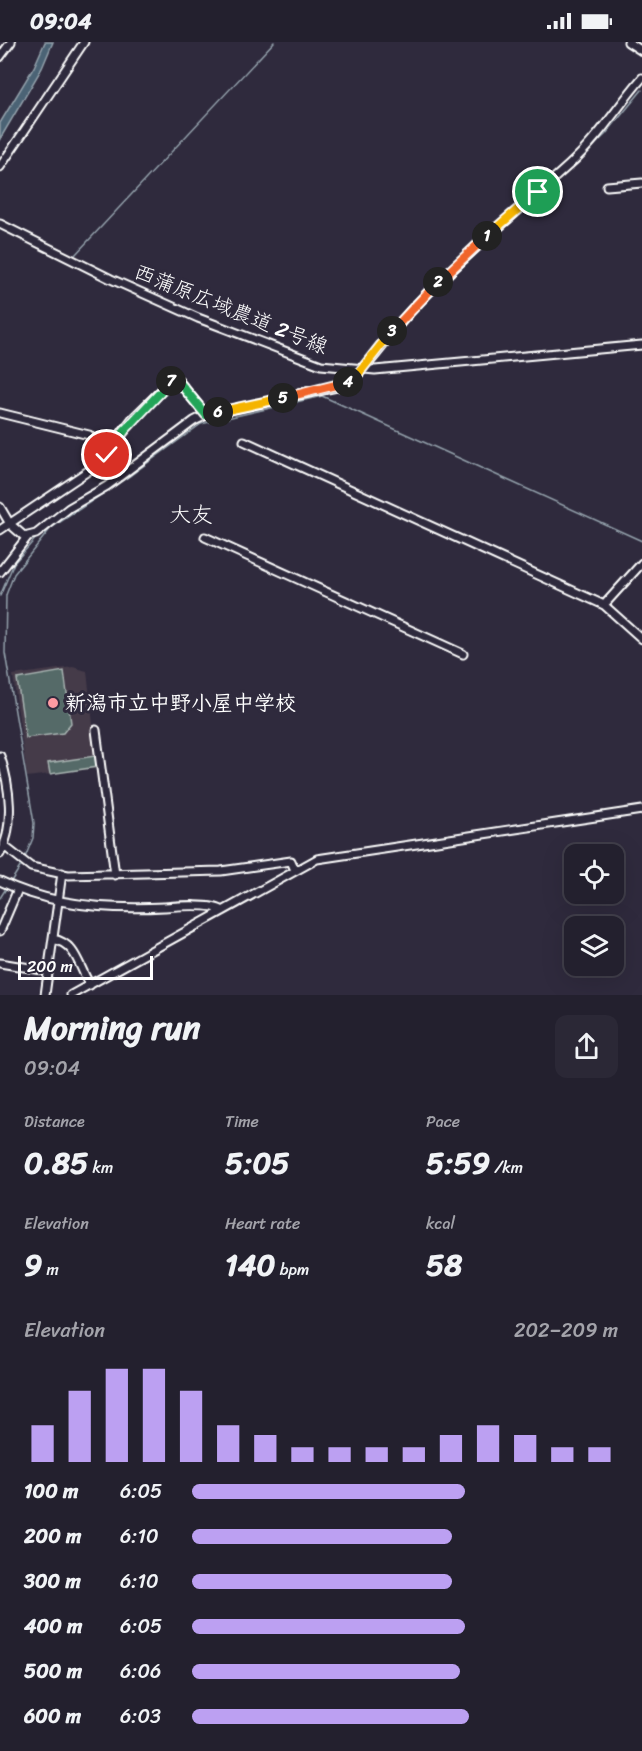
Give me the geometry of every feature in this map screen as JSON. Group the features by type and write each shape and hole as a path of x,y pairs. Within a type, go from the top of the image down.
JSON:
{"street":[{"path":"0,57 11,42"},
{"path":"0,167 84,42"},
{"path":"628,42 642,51"},
{"path":"0,572 26,538 103,489 206,415 337,387 355,378 400,321 470,250 569,165 599,135 642,78"},
{"path":"607,186 642,183"},
{"name":"西蒲原広域農道 2号線","path":"0,224 111,279 198,318 321,365 361,370 553,356 642,345"},
{"path":"0,530 100,462 132,419 175,377 206,415"},
{"path":"0,413 89,435 94,440 100,462"},
{"path":"244,441 604,605 642,639"},
{"path":"0,507 10,524 26,538"},
{"path":"205,537 463,654"},
{"path":"604,605 642,563"},
{"path":"96,730 115,875"},
{"path":"0,756 9,806 9,828 0,854"},
{"path":"72,995 295,870 323,857 642,810"},
{"path":"4,846 31,867 62,873 115,875 221,871 291,861 295,870"},
{"path":"45,995 62,873"},
{"path":"0,881 18,889 58,899 121,909 204,906 219,908 223,911"},
{"path":"0,931 18,889"},
{"path":"52,939 64,941 71,947 90,985"},
{"path":"0,963 48,971"}],"shaded area":[{"name":"新潟市立中野小屋中学校","path":"73,667 87,671 98,768 27,777 13,675"}],"green space":[{"path":"64,671 71,723 63,733 26,738 17,679"},
{"path":"95,756 97,767 50,774 48,763"}],"water":[{"path":"45,42 53,42 42,68 0,139 0,123 34,67"}],"waterway":[{"path":"74,256 274,42"},
{"path":"565,173 605,135 642,90"},
{"path":"489,240 503,228"},
{"path":"351,383 362,375"},
{"path":"24,860 33,838 34,823 5,653 6,595 14,574 51,528 131,475 201,424 322,396 642,541"},
{"path":"173,441 199,422"},
{"path":"140,466 162,449"},
{"path":"58,521 94,498"},
{"path":"0,596 14,563 37,537"},
{"path":"541,829 642,814"},
{"path":"322,855 421,840"},
{"path":"10,883 22,864"},
{"path":"0,898 7,887"}],"place":[{"name":"新潟市立中野小屋中学校","path":"53,703"}],"district":[{"name":"大友","path":"191,514"}],"route":[{"path":"107,455 132,419 175,377 192,401 206,415 337,387 355,378 400,321 470,250 538,192"}]}
